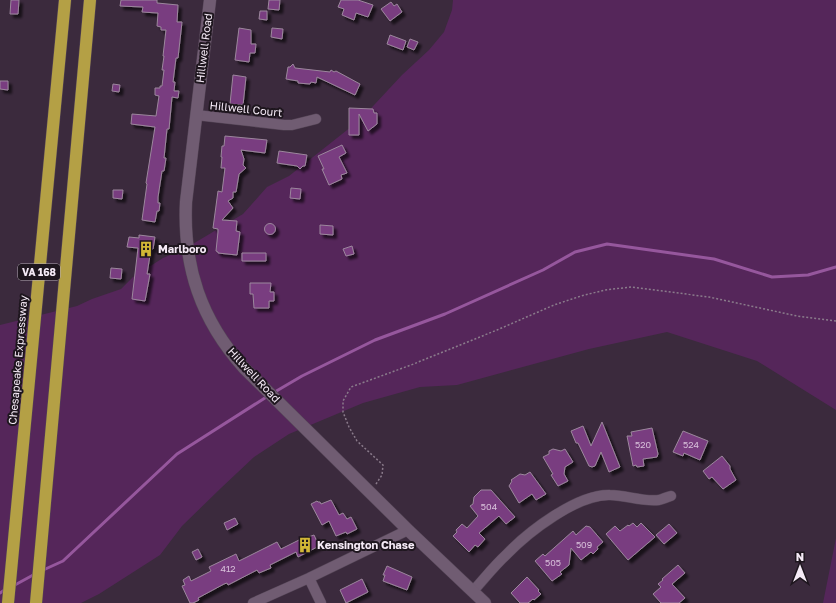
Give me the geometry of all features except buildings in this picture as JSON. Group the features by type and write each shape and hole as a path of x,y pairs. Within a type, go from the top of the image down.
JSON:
{"highway":[{"name":"Chesapeake Expressway","path":"8,602 65,0"},
{"name":"VA 168","path":"36,603 90,0"}],"street":[{"name":"Hillwell Road","path":"210,0 186,202 185,224 187,249 192,274 204,309 216,332 244,368 408,530 485,603"},
{"name":"Hillwell Court","path":"196,115 284,125 292,125 316,119"},
{"path":"473,591 506,554 535,529 567,508 596,497 610,495 659,500 671,496"},
{"path":"253,603 309,578 408,530"},
{"path":"309,578 321,603"}],"path":[{"path":"371,492 382,475 383,465 357,441 349,427 343,412 343,401 351,387 411,365 554,305 580,296 605,290 631,287 709,297 797,316 836,321"}],"shaded area":[{"path":"453,0 836,0 836,410 757,361 667,332 589,349 457,385 420,387 363,403 289,434 254,457 182,526 160,555 99,594 81,603 0,603 0,325 77,306 121,289 133,277 163,258 186,248 243,214 267,187 289,176 361,119 402,75 429,50 444,32 452,10"},
{"path":"836,538 836,603 823,603"}],"waterway":[{"path":"273,393 302,376 375,340 445,314 543,270 575,252 607,244 714,259 772,277 808,275 836,267"},
{"path":"41,571 63,561 177,454 268,396"},
{"path":"13,586 35,574"},
{"path":"0,593 6,589"}],"place":[{"name":"Marlboro","path":"146,249"},
{"name":"Kensington Chase","path":"305,545"}]}
